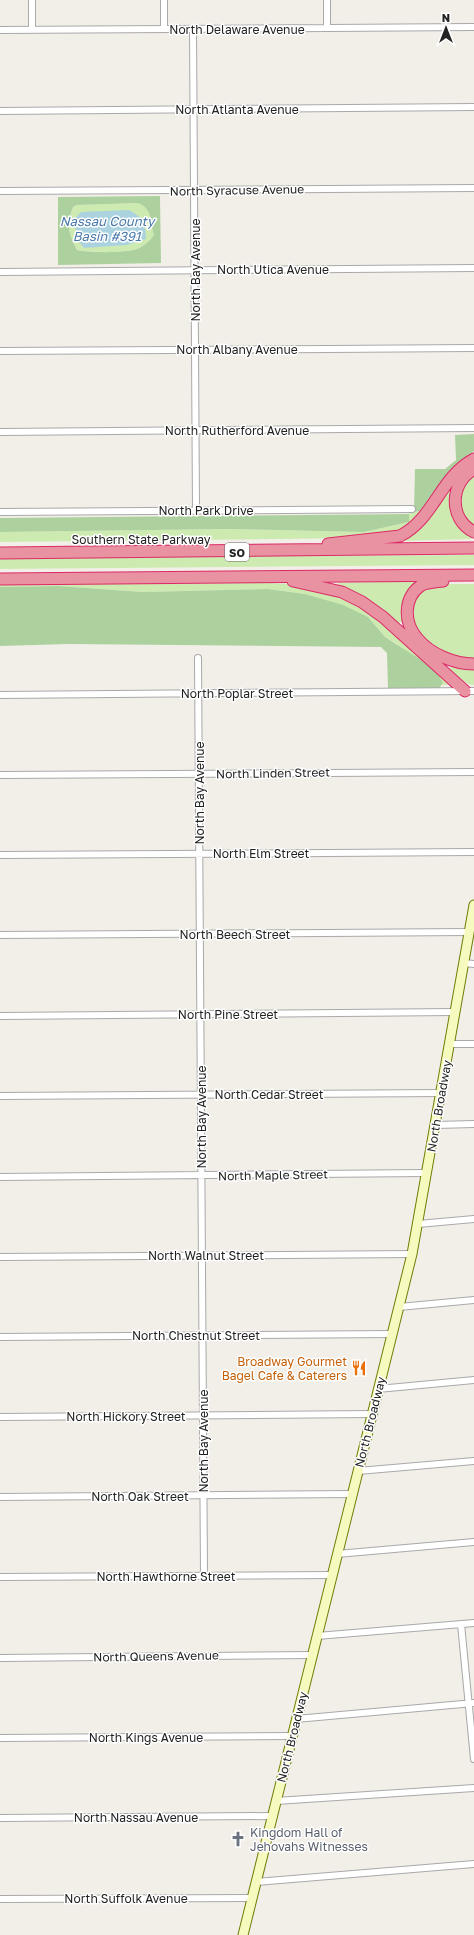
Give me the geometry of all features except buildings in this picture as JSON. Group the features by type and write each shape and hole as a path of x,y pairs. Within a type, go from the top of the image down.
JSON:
{"highway":[{"path":"258,552 400,536 416,526 426,515 450,479 474,459"},
{"path":"474,469 461,480 454,500 457,515 469,530 474,532"},
{"name":"Southern State Parkway","path":"0,554 258,552 474,548"},
{"name":"SO","path":"0,579 474,575"},
{"path":"265,576 317,585 342,592 362,602 383,617 470,691"},
{"path":"474,578 431,582 421,586 411,596 407,611 408,623 416,638 425,647 454,661 474,664"}],"main road":[{"name":"North Broadway","path":"242,1935 412,1254 442,1093 474,905"}],"street":[{"path":"32,0 32,30"},
{"path":"164,0 164,29"},
{"path":"327,0 327,28"},
{"name":"North Delaware Avenue","path":"0,30 474,27"},
{"name":"North Bay Avenue","path":"193,29 196,511"},
{"name":"North Atlanta Avenue","path":"0,111 474,107"},
{"name":"North Syracuse Avenue","path":"0,191 474,188"},
{"name":"North Utica Avenue","path":"0,272 474,268"},
{"name":"North Albany Avenue","path":"0,351 474,348"},
{"name":"North Rutherford Avenue","path":"0,432 474,428"},
{"name":"North Park Drive","path":"0,512 412,509"},
{"name":"North Bay Avenue","path":"198,658 204,1576"},
{"name":"North Poplar Street","path":"0,695 470,691"},
{"name":"North Linden Street","path":"0,775 474,772"},
{"name":"North Elm Street","path":"0,855 474,852"},
{"name":"North Beech Street","path":"0,935 469,932"},
{"path":"464,964 474,964"},
{"name":"North Pine Street","path":"0,1016 456,1012"},
{"path":"450,1044 474,1044"},
{"name":"North Cedar Street","path":"0,1096 442,1093"},
{"path":"436,1125 474,1124"},
{"name":"North Maple Street","path":"0,1177 427,1173"},
{"path":"418,1224 474,1219"},
{"name":"North Walnut Street","path":"0,1257 412,1254"},
{"path":"399,1307 474,1300"},
{"name":"North Chestnut Street","path":"0,1337 392,1334"},
{"path":"378,1389 474,1380"},
{"name":"North Hickory Street","path":"0,1417 372,1414"},
{"path":"358,1471 474,1461"},
{"name":"North Oak Street","path":"0,1497 352,1494"},
{"path":"338,1554 474,1542"},
{"name":"North Hawthorne Street","path":"0,1577 332,1575"},
{"path":"317,1636 474,1623"},
{"path":"461,1624 471,1704 474,1759"},
{"name":"North Queens Avenue","path":"0,1658 312,1655"},
{"path":"296,1719 471,1704"},
{"name":"North Kings Avenue","path":"0,1738 292,1736"},
{"path":"276,1801 474,1788"},
{"name":"North Nassau Avenue","path":"0,1818 272,1816"},
{"path":"256,1882 474,1864"},
{"name":"North Suffolk Avenue","path":"0,1899 252,1898"}],"green space":[{"path":"160,196 161,263 58,265 58,197","holes":["138,203 149,212 154,235 144,245 137,249 117,252 77,250 69,228 69,219 73,207 77,205"]},
{"name":"Nassau County Basin #391","path":"138,203 149,212 155,235 147,243 137,249 117,252 77,250 69,228 69,219 73,207 77,205"},
{"path":"474,434 474,451 445,478 425,510 414,512 415,469 445,469 456,460 455,435"},
{"path":"469,465 452,493 472,539 402,541 444,490"},
{"path":"474,472 474,527 466,519 460,509 458,498 461,487"},
{"path":"425,510 422,516 390,536 369,538 0,542 0,532 228,529 364,532 409,522 409,513"},
{"path":"409,514 409,522 364,532 228,529 0,532 0,518"},
{"path":"474,555 474,565 0,569 0,557"},
{"path":"415,581 417,584 404,619 396,626 339,587 338,583"},
{"path":"269,583 309,585 331,591 350,600 369,611 401,637 449,683 447,685 441,685 443,681 397,644 385,637 368,617 305,594 268,589 143,592 58,586 0,587 0,584"},
{"path":"433,584 474,584 474,660 458,657 433,647 420,637 415,630 410,602 421,589"},
{"path":"58,586 143,592 268,589 305,594 343,605 368,617 385,637 432,667 443,682 439,689 388,689 387,653 381,647 69,644 0,646 0,587"},
{"path":"455,665 474,667 474,685 468,684 449,669"}],"water":[{"name":"Nassau County Basin #391","path":"129,210 141,218 145,229 146,239 127,245 84,248 76,238 75,219 81,212"}],"place":[{"name":"Broadway Gourmet Bagel Cafe & Caterers","path":"359,1368"},
{"name":"Kingdom Hall of Jehovahs Witnesses","path":"238,1839"}]}
